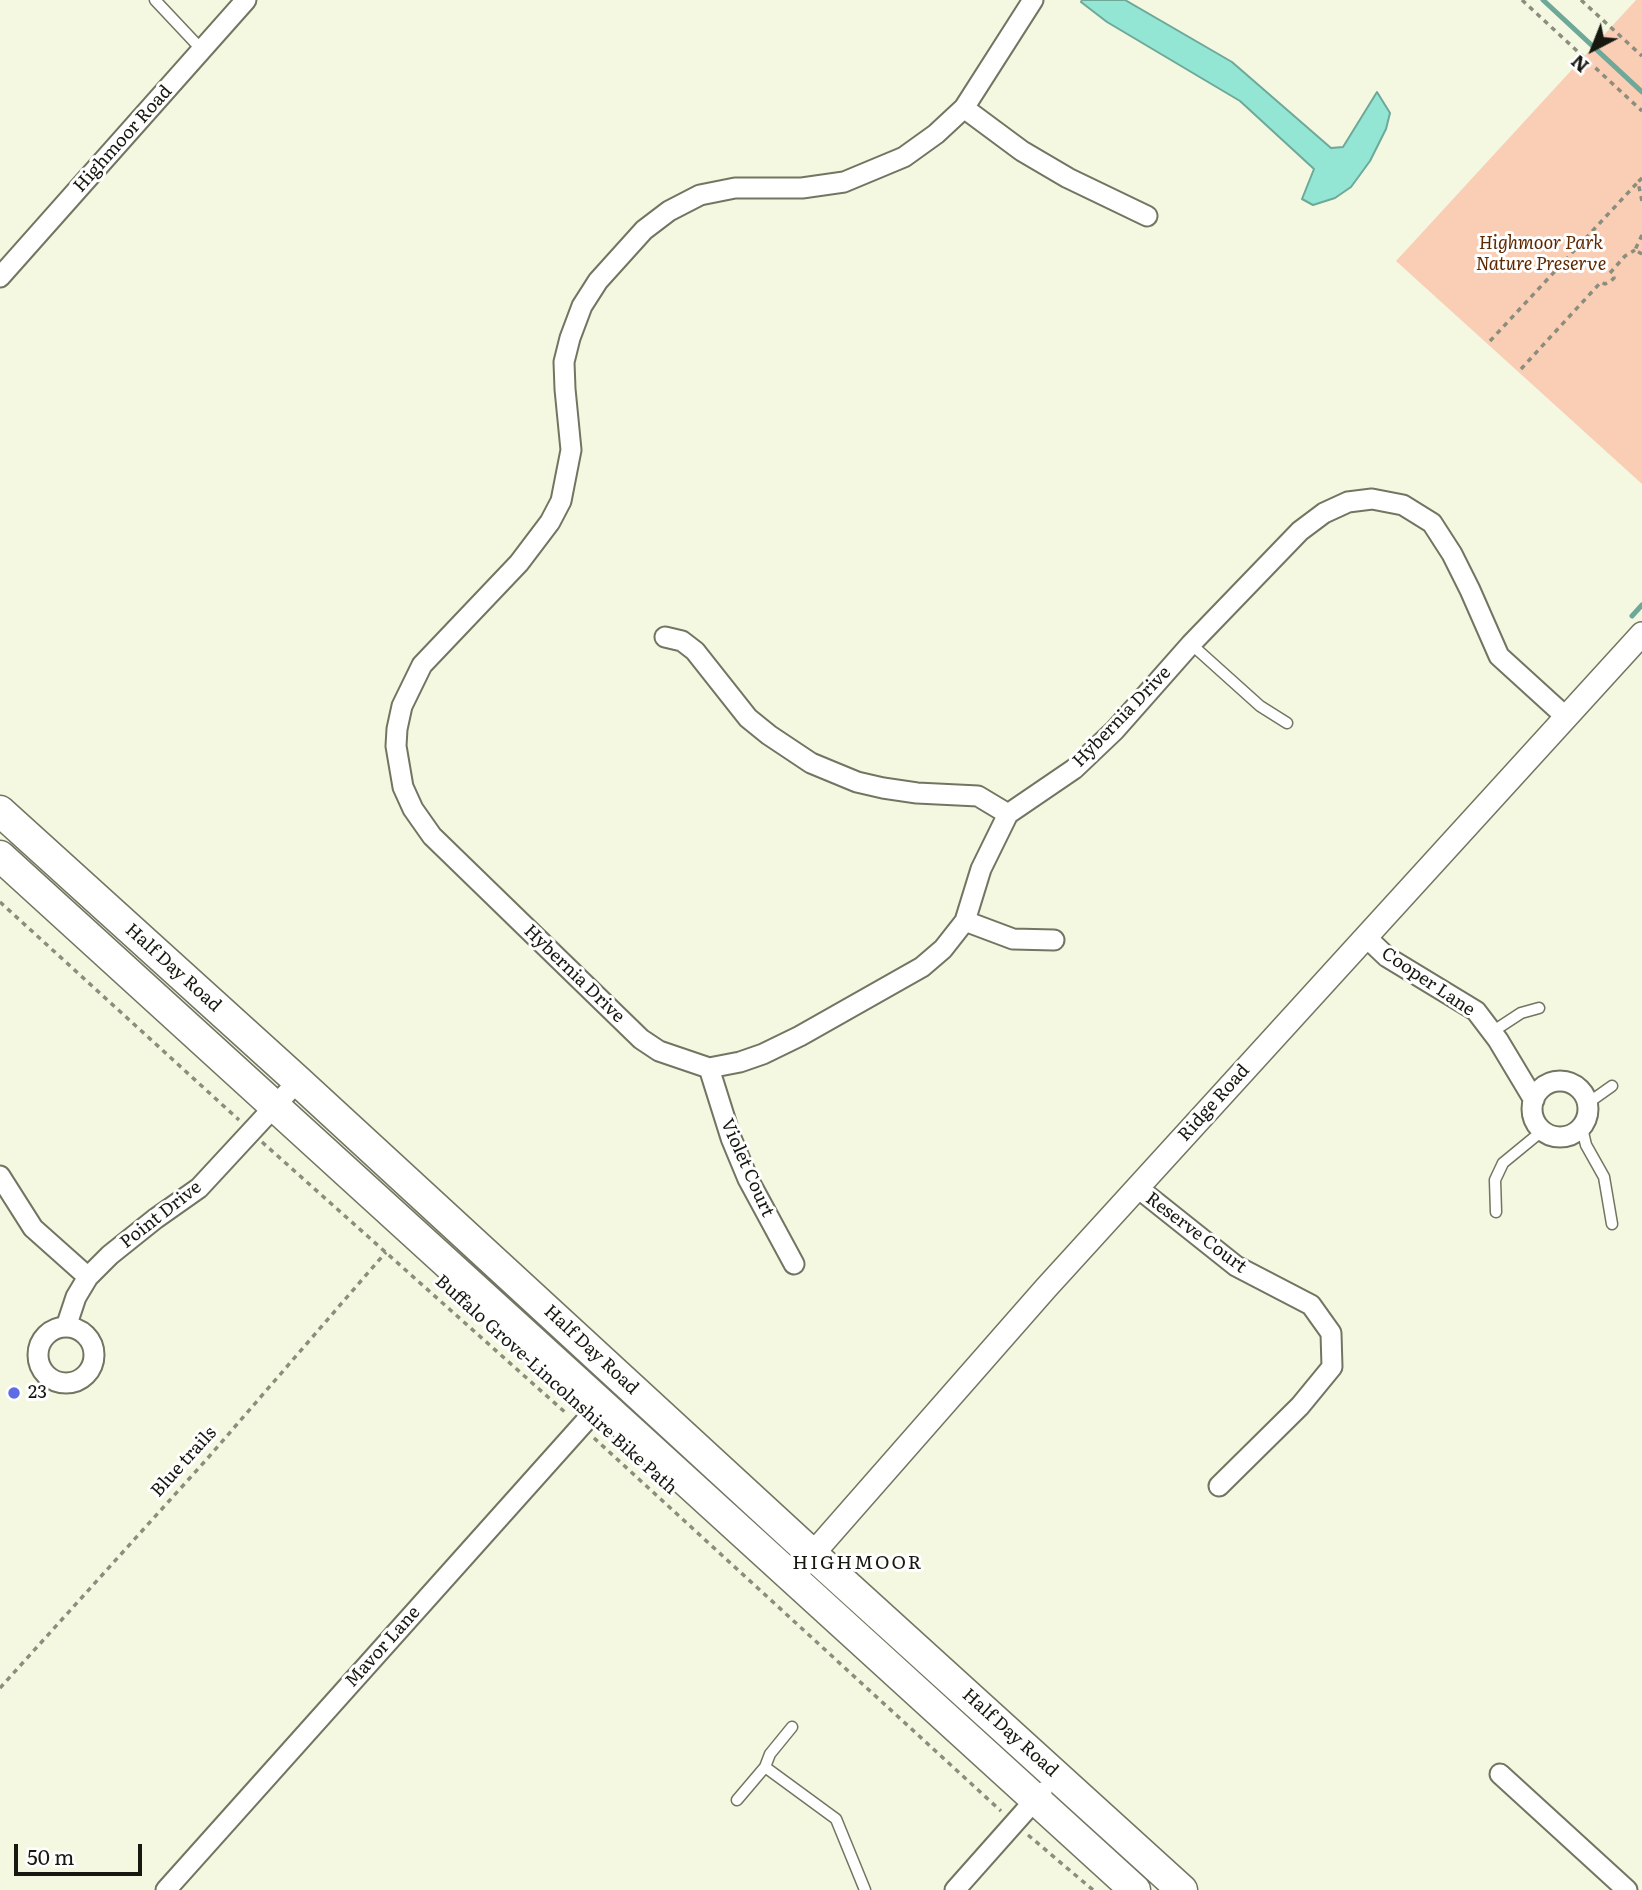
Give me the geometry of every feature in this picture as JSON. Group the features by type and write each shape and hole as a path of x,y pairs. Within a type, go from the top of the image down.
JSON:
{"main road":[{"name":"Half Day Road","path":"0,811 1182,1890"},
{"name":"Half Day Road","path":"0,856 274,1107 590,1415 792,1578 1135,1890"}],"street":[{"name":"Highmoor Road","path":"0,277 246,0"},
{"name":"Hybernia Drive","path":"1033,0 964,108 936,134 904,157 845,182 802,188 735,188 700,195 669,211 644,230 598,281 582,306 570,338 565,362 571,450 561,501 550,522 519,563 422,665 402,706 396,746 403,787 413,808 432,835 640,1039 659,1051 709,1068 763,1054 800,1036 922,967 943,949 965,921 981,869 1008,814 1074,769 1115,730 1191,644 1300,531 1324,513 1348,502 1372,499 1403,505 1432,523 1452,554 1499,656 1566,717"},
{"path":"964,108 1022,151 1068,178 1147,216"},
{"name":"Ridge Road","path":"792,1578 1138,1188 1642,634"},
{"path":"665,637 682,641 695,651 748,718 811,763 857,782 883,788 916,793 978,796 1008,814"},
{"path":"965,921 1013,939 1054,940"},
{"name":"Cooper Lane","path":"1366,937 1387,957 1476,1011 1534,1100 1533,1116 1542,1130"},
{"name":"Violet Court","path":"709,1068 731,1138 748,1179 794,1264"},
{"name":"Point Drive","path":"66,1326 76,1297 88,1276 155,1219 199,1188 298,1081"},
{"path":"1534,1100 1545,1086 1562,1081 1578,1088 1588,1103 1589,1112 1582,1128 1566,1137 1549,1135 1542,1130"},
{"path":"0,1177 33,1228 88,1276"},
{"name":"Reserve Court","path":"1138,1188 1236,1266 1311,1305 1331,1333 1332,1367 1300,1406 1219,1486"},
{"name":"Mavor Lane","path":"166,1890 590,1415"},
{"path":"1500,1774 1628,1890"},
{"path":"955,1890 1057,1775"}],"lane":[{"path":"155,0 202,51"},
{"path":"1191,644 1260,706 1287,723"},
{"path":"1492,1032 1521,1013 1539,1008"},
{"path":"1588,1103 1612,1086"},
{"path":"1582,1128 1586,1145 1604,1177 1612,1224"},
{"path":"1496,1212 1496,1180 1503,1163 1542,1130"},
{"path":"737,1800 765,1767 770,1754 792,1727"},
{"path":"765,1767 836,1819 865,1890"}],"path":[{"path":"1522,0 1642,111"},
{"path":"1581,0 1642,56"},
{"path":"1640,180 1642,201"},
{"path":"1490,341 1640,180"},
{"path":"1521,369 1601,282 1605,284 1614,278 1611,272 1625,256 1635,250 1642,235"},
{"path":"1635,250 1642,254"},
{"name":"Buffalo Grove-Lincolnshire Bike Path","path":"0,902 386,1252 590,1415 688,1522 747,1579 1074,1877 1093,1890"},
{"name":"Blue trails","path":"0,1688 207,1459 386,1252"}],"green space":[{"name":"Highmoor Park Nature Preserve","path":"1636,0 1642,0 1642,484 1396,261"}],"water":[{"path":"1125,0 1232,62 1331,148 1343,147 1377,92 1390,113 1386,129 1370,161 1351,187 1335,198 1313,205 1302,199 1314,169 1240,101 1107,22 1081,2"}],"waterway":[{"path":"1543,0 1642,92"},
{"path":"1632,616 1642,605"}],"place":[{"name":"23","path":"14,1393"}],"district":[{"name":"HIGHMOOR","path":"858,1563"}]}
